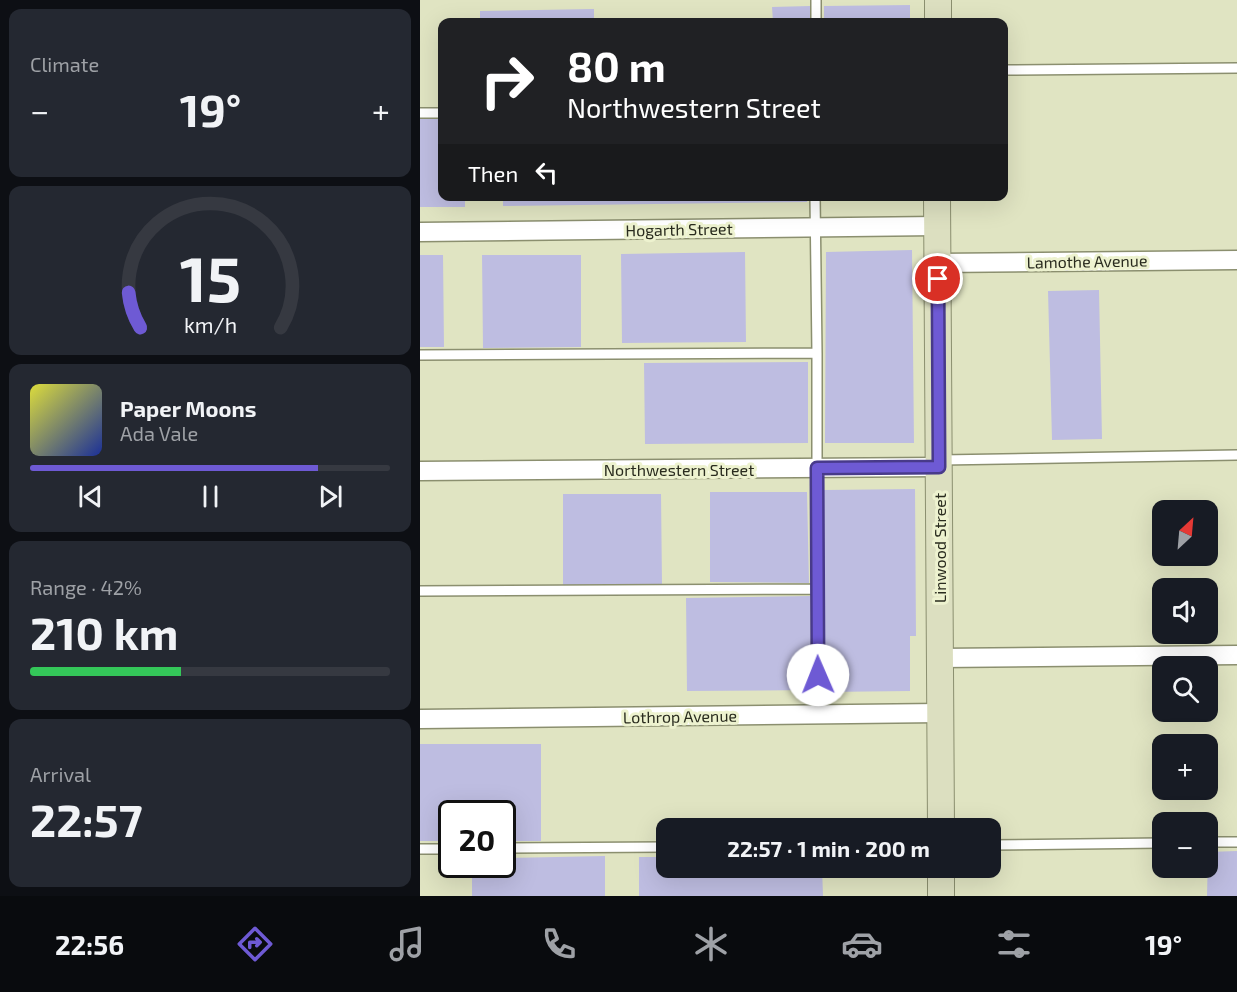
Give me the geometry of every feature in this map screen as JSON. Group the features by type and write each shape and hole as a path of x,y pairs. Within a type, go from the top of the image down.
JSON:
{"street":[{"path":"938,0 938,18"},
{"name":"Linwood Street","path":"937,201 941,818"},
{"name":"Hogarth Street","path":"420,232 937,226"},
{"name":"Lamothe Avenue","path":"938,263 1237,260"},
{"name":"Northwestern Street","path":"420,471 817,468 938,464"},
{"path":"940,658 1237,655"},
{"name":"Lothrop Avenue","path":"420,719 940,713"},
{"path":"941,878 941,896"}],"lane":[{"path":"816,0 816,18"},
{"path":"1008,70 1237,68"},
{"path":"420,113 438,112"},
{"path":"815,201 819,715"},
{"path":"420,355 817,353"},
{"path":"938,464 1237,455"},
{"path":"420,591 817,589"},
{"path":"1218,842 1237,842"},
{"path":"1001,845 1152,843"},
{"path":"516,848 656,847"},
{"path":"420,849 438,849"}],"shaded area":[{"path":"910,5 910,18 824,18 824,6"},
{"path":"810,6 811,18 773,18 772,7"},
{"path":"594,9 594,18 480,18 480,11"},
{"path":"420,119 438,119 438,201 465,201 465,207 420,207"},
{"path":"503,201 807,201 807,202 503,206"},
{"path":"912,250 914,443 825,443 826,252"},
{"path":"745,252 746,342 622,343 621,254"},
{"path":"420,255 443,255 444,347 420,347"},
{"path":"482,255 581,255 581,347 483,348"},
{"path":"1099,290 1102,439 1052,440 1048,291"},
{"path":"808,362 808,443 645,444 644,363"},
{"path":"915,489 916,636 910,636 910,691 825,692 824,490"},
{"path":"710,492 807,492 809,583 710,582"},
{"path":"563,494 661,494 662,585 563,585"},
{"path":"810,596 811,690 687,691 686,598"},
{"path":"420,744 541,744 541,841 516,841 516,800 438,800 438,841 420,841"},
{"path":"1237,851 1237,896 1207,896 1207,878 1218,878 1218,852"},
{"path":"605,856 605,896 472,896 472,878 516,878 516,858"},
{"path":"639,857 656,857 656,878 822,878 823,896 639,896"}],"route":[{"path":"818,675 817,468 939,467 938,279"}]}
